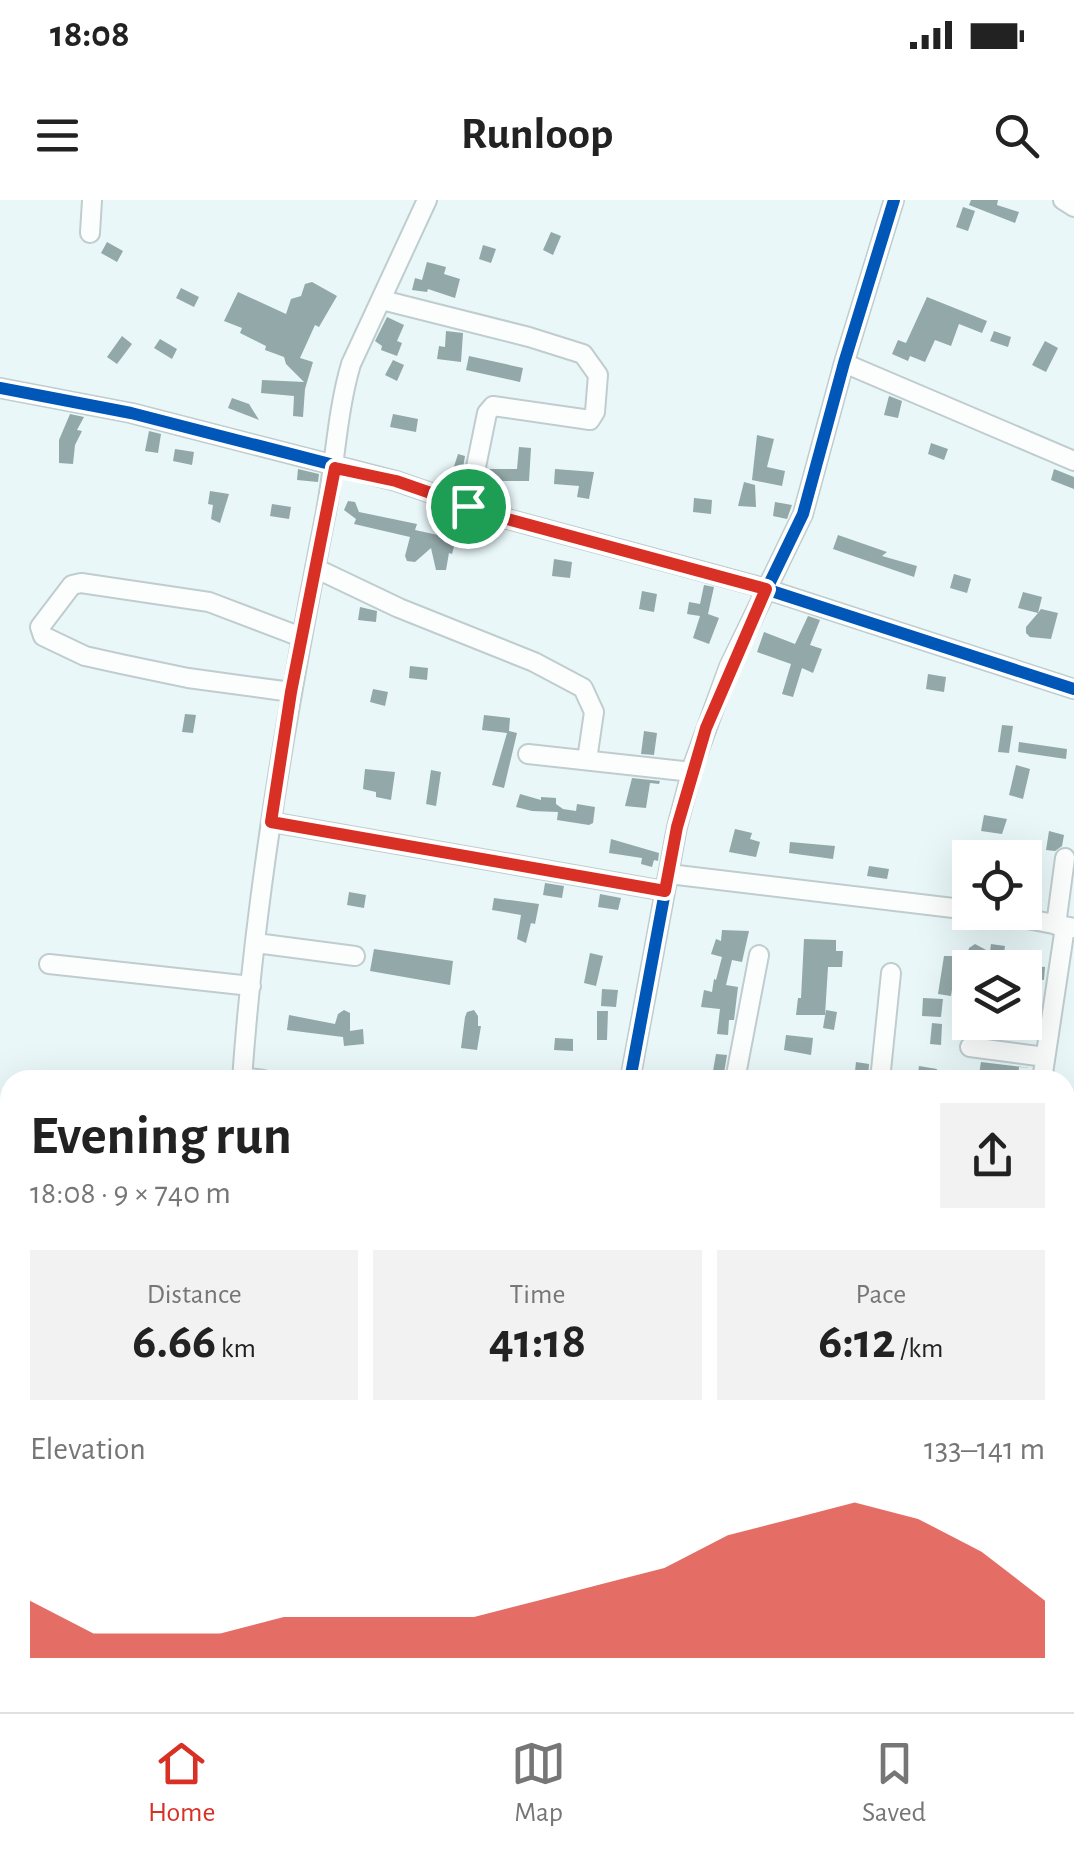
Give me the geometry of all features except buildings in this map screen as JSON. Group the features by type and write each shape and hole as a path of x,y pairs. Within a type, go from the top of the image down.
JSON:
{"street":[{"path":"90,233 92,200"},
{"path":"243,1070 271,822 291,692 335,468 344,386 427,200"},
{"path":"632,1070 692,772 729,667 803,514 894,200"},
{"path":"1062,200 1074,206"},
{"path":"382,300 582,354 598,375 595,412 590,420 493,406 487,413 468,506"},
{"path":"844,363 1074,461"},
{"path":"0,388 131,413 396,481 652,560 766,589 1074,689"},
{"path":"315,568 399,608 521,656 583,688 594,712 588,760"},
{"path":"291,692 188,678 85,656 44,636 40,627 72,585 80,583 209,602 301,638"},
{"path":"528,754 692,772"},
{"path":"271,822 667,883 952,908"},
{"path":"1043,1070 1065,927 1066,858"},
{"path":"256,942 356,956"},
{"path":"737,1070 759,955"},
{"path":"49,964 251,986"},
{"path":"881,1070 891,973"},
{"path":"970,1047 1045,1057"}],"cycle path":[{"path":"632,1070 677,827 694,763 729,667 803,514 894,200"},
{"path":"0,388 131,413 396,481 500,517 753,585 1074,689"}],"route":[{"path":"335,468 396,481 468,506 766,589 729,667 694,763 665,891 271,822 291,692 335,468"}]}
